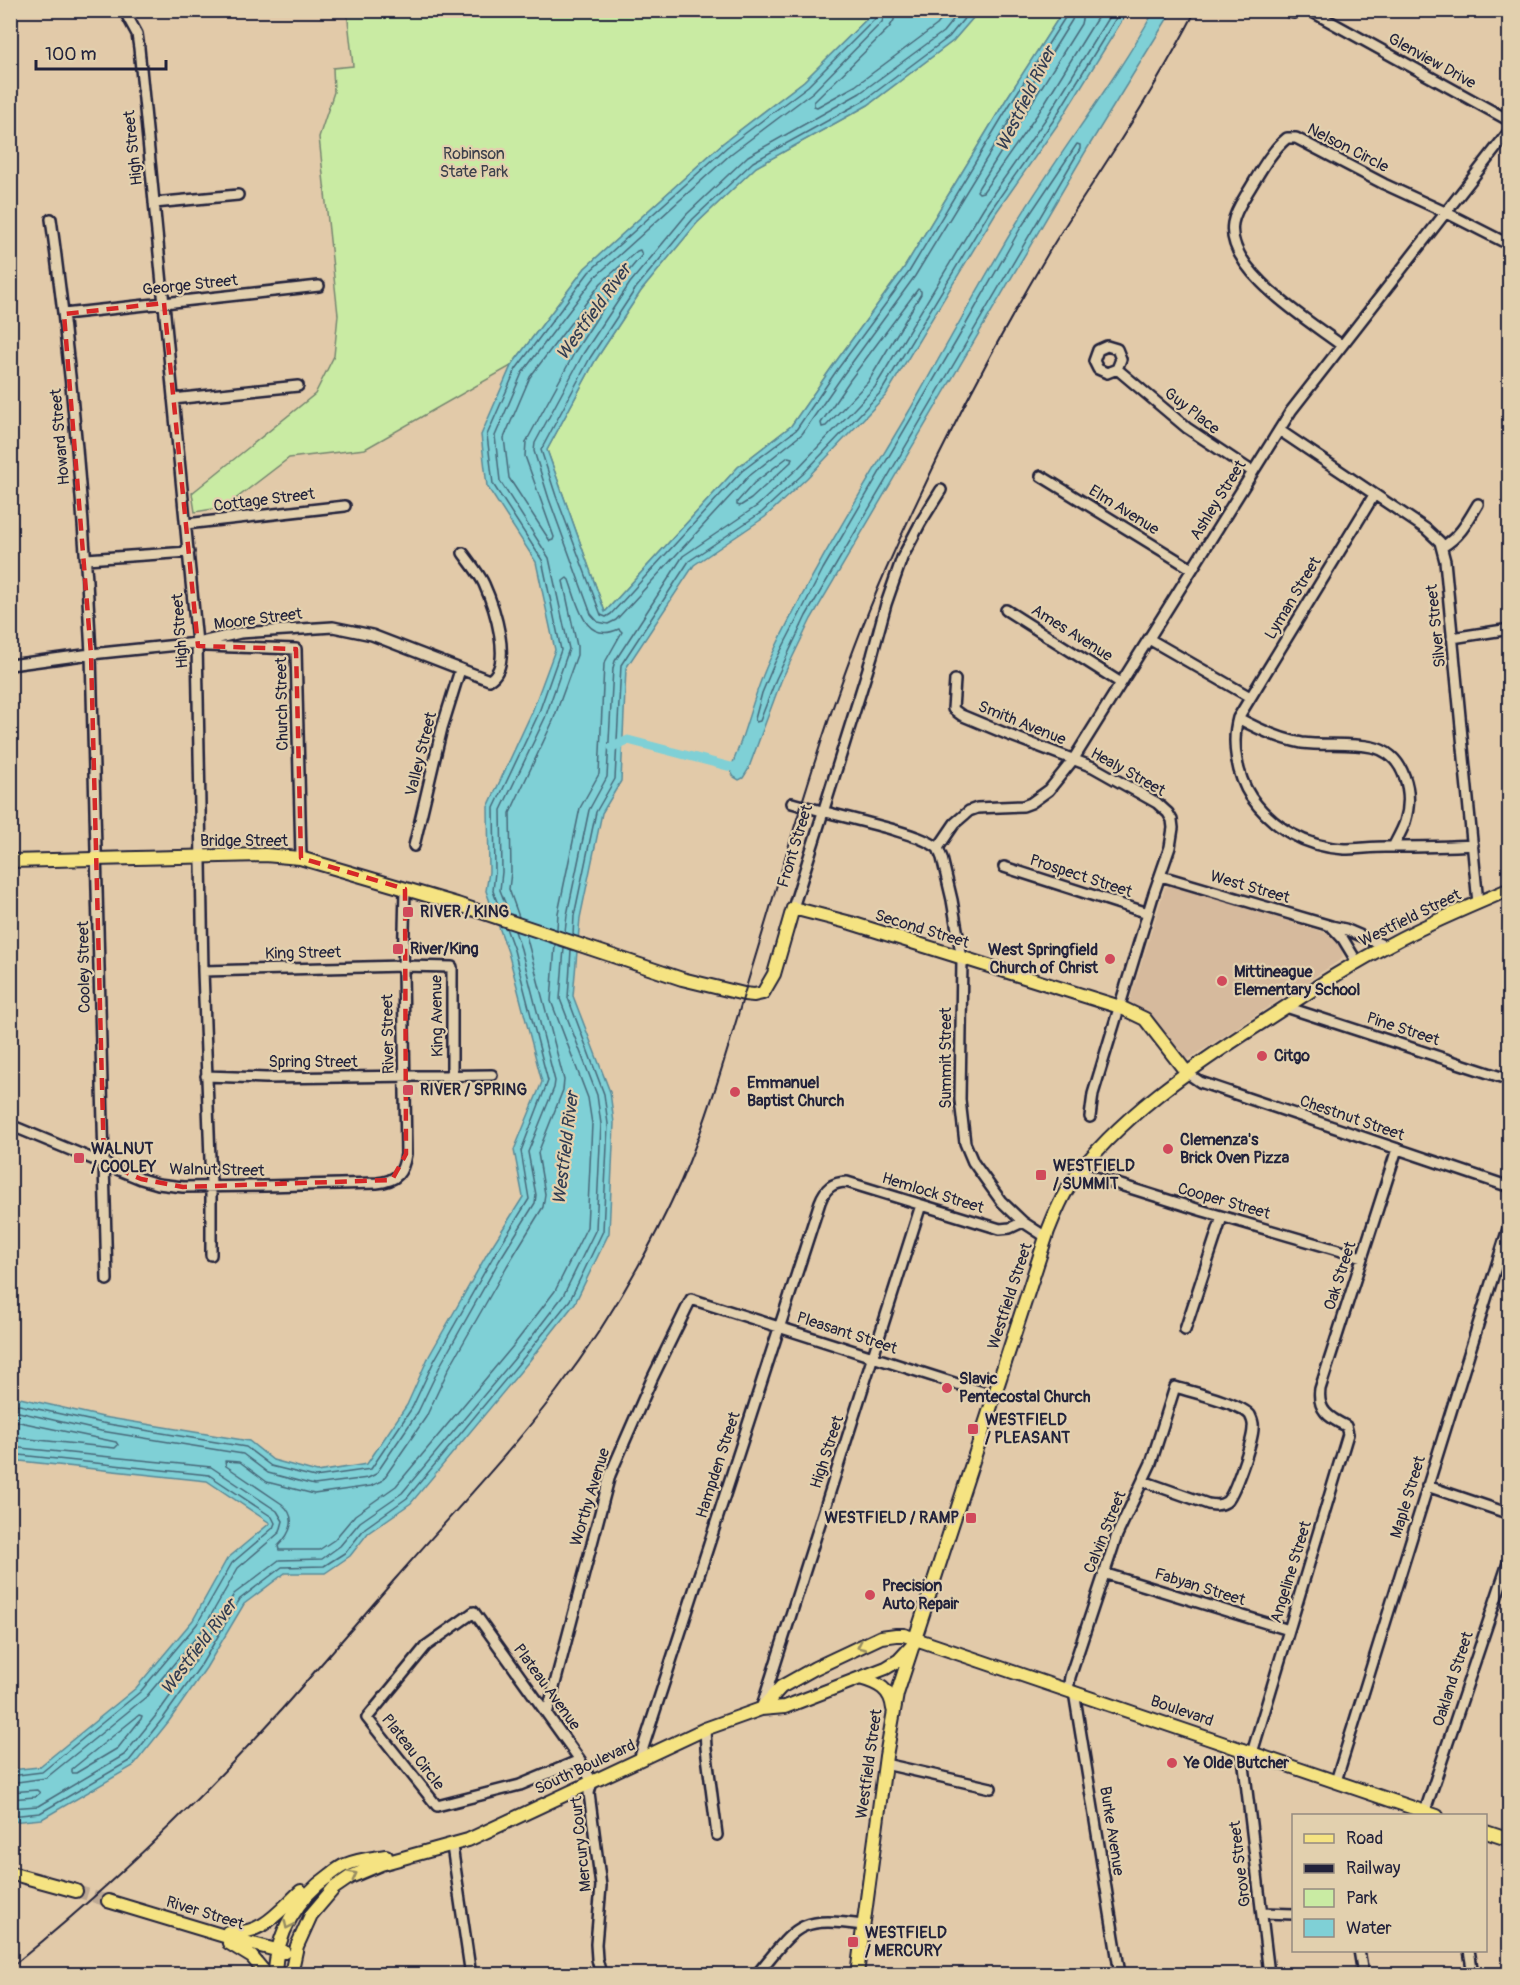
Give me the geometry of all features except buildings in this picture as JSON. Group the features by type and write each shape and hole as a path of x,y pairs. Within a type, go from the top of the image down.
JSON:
{"main road":[{"name":"Bridge Street","path":"10,861 265,855 301,858 539,930"},
{"name":"Westfield Street","path":"857,1974 893,1710 1046,1237 1062,1197 1078,1172 1122,1126 1187,1073 1286,1007 1385,946 1509,889"},
{"name":"Front Street","path":"539,930 682,979 733,992 759,994 766,989 774,974 793,908"},
{"name":"Second Street","path":"793,908 851,923 1120,1007 1145,1019 1187,1073"},
{"name":"South Boulevard","path":"291,1974 294,1953 311,1915 339,1884 365,1870 452,1846 489,1831 705,1729 761,1709 785,1707 886,1668 899,1660 916,1639 896,1635 872,1641 781,1687 761,1709"},
{"name":"Boulevard","path":"916,1639 1434,1814"},
{"path":"860,1678 878,1684 887,1691 892,1699 893,1710"},
{"path":"1487,1833 1509,1840"},
{"name":"South Boulevard","path":"275,1974 278,1951 291,1917 315,1887 342,1866 374,1858 423,1853"},
{"path":"201,1929 236,1933 254,1930 275,1916 315,1880 342,1866"},
{"path":"10,1873 76,1891"},
{"name":"River Street","path":"108,1900 278,1951 294,1953"},
{"path":"201,1929 242,1950 252,1957 266,1974"}],"street":[{"name":"High Street","path":"124,10 137,34 140,48 197,643 211,1255"},
{"path":"1285,10 1293,13 1300,10"},
{"name":"Glenview Drive","path":"1309,10 1509,121"},
{"name":"Ashley Street","path":"938,848 955,823 969,811 977,808 1031,803 1049,790 1073,760 1291,411 1509,130"},
{"name":"Nelson Circle","path":"1341,345 1279,298 1257,278 1243,263 1234,245 1232,228 1235,214 1257,177 1283,142 1291,137 1509,246"},
{"path":"154,202 238,195"},
{"name":"Howard Street","path":"51,219 64,314 86,559 91,654"},
{"name":"George Street","path":"64,314 319,286"},
{"name":"Guy Place","path":"1118,369 1186,428 1253,472"},
{"path":"173,399 298,386"},
{"path":"1279,430 1434,536 1442,547 1460,533 1478,504"},
{"name":"Elm Avenue","path":"1041,476 1192,569"},
{"name":"Front Street","path":"793,908 872,656 886,604 903,558 941,489"},
{"name":"Lyman Street","path":"1238,718 1374,495"},
{"name":"Cottage Street","path":"186,524 345,506"},
{"name":"Silver Street","path":"1442,547 1478,903"},
{"path":"86,559 189,552"},
{"name":"Moore Street","path":"10,665 197,643 240,633 333,627 372,635 489,680 497,672 502,653 498,626 483,582 463,553"},
{"name":"Ames Avenue","path":"1006,610 1121,683"},
{"path":"1452,638 1509,629"},
{"path":"1149,639 1250,697"},
{"name":"Church Street","path":"197,643 206,646 296,649 301,858"},
{"name":"Cooley Street","path":"91,654 107,1280"},
{"name":"Valley Street","path":"414,846 442,728 460,670"},
{"name":"Smith Avenue","path":"955,680 953,709 961,715 1073,760"},
{"path":"1393,847 1405,824 1409,794 1402,771 1388,755 1371,747 1295,741 1263,731 1238,718 1236,744 1243,782 1252,799 1272,822 1302,840 1344,849 1438,848 1473,845"},
{"name":"Healy Street","path":"1073,760 1093,767 1163,808 1172,820 1173,834 1093,1094 1090,1117"},
{"path":"792,802 922,840 938,848"},
{"name":"Summit Street","path":"938,848 952,900 962,959 960,1105 965,1143 977,1170 1001,1201 1023,1222 1046,1237"},
{"name":"Prospect Street","path":"1004,867 1148,913"},
{"name":"West Street","path":"1161,876 1331,926 1346,928 1385,946"},
{"name":"River Street","path":"397,1176 406,1154 403,966 405,889"},
{"path":"1331,926 1343,939 1357,962"},
{"name":"King Street","path":"203,970 403,966"},
{"name":"King Avenue","path":"403,966 452,967 452,1076"},
{"name":"Pine Street","path":"1286,1007 1509,1080"},
{"name":"Chestnut Street","path":"1187,1073 1200,1082 1509,1187"},
{"name":"Spring Street","path":"206,1076 266,1078 492,1075"},
{"name":"Walnut Street","path":"10,1125 158,1184 265,1186 377,1183 389,1181 397,1176"},
{"name":"Oak Street","path":"1324,1412 1320,1402 1320,1389 1397,1149"},
{"name":"Cooper Street","path":"1078,1172 1362,1257"},
{"name":"Hemlock Street","path":"834,1184 849,1182 1000,1229 1010,1228 1023,1222"},
{"name":"Hampden Street","path":"639,1760 821,1198 825,1191 834,1184"},
{"name":"High Street","path":"761,1709 921,1205"},
{"path":"1185,1330 1222,1216"},
{"name":"Maple Street","path":"1336,1781 1509,1222"},
{"name":"Pleasant Street","path":"691,1299 995,1396"},
{"name":"Worthy Avenue","path":"547,1714 610,1475 652,1378 691,1299"},
{"name":"Calvin Street","path":"1071,1691 1070,1677 1103,1573 1122,1522 1143,1481 1176,1387 1239,1407 1250,1416 1253,1422 1253,1432 1235,1490 1225,1503 1214,1505 1143,1481"},
{"name":"Angeline Street","path":"1247,1751 1289,1630 1348,1434 1346,1426 1329,1418 1324,1412"},
{"path":"1428,1486 1509,1514"},
{"name":"Oakland Street","path":"1425,1811 1509,1557"},
{"name":"Fabyan Street","path":"1103,1573 1289,1630"},
{"name":"Plateau Avenue","path":"474,1612 580,1760 592,1782"},
{"name":"Plateau Circle","path":"474,1612 426,1646 367,1718 437,1806 520,1785 580,1760"},
{"name":"Burke Avenue","path":"1071,1691 1120,1974"},
{"path":"705,1729 705,1748 717,1835"},
{"name":"Grove Street","path":"1247,1751 1269,1974"},
{"path":"885,1764 990,1788"},
{"name":"Mercury Court","path":"592,1782 589,1793 601,1886 596,1944 601,1974"},
{"path":"452,1846 470,1969"},
{"path":"1262,1913 1292,1914"},
{"path":"758,1974 787,1938 801,1927 827,1920 864,1925"},
{"path":"1359,1952 1363,1974"},
{"path":"1469,1952 1473,1974"}],"highlighted area":[{"path":"164,303 198,646 296,649 301,858 405,889 406,1154 392,1180 183,1187 141,1179 104,1163 91,654 64,314"}],"shaded area":[{"name":"Mittineague Elementary School","path":"1172,885 1336,936 1341,941 1343,958 1189,1059 1179,1057 1148,1012 1129,1003 1165,887"}],"green space":[{"name":"Robinson State Park","path":"347,11 875,11 804,81 723,143 585,268 511,366 365,449 289,458 225,507 195,512 192,493 315,394 334,356 338,315 319,137 334,92 333,68 353,66"},
{"path":"979,11 1063,11 1007,98 904,268 791,426 738,467 605,612 547,450 595,361 641,291 697,223 756,167 868,105 953,41"}],"water":[{"name":"Westfield River","path":"875,11 979,11 953,41 868,105 756,167 697,223 641,291 595,361 547,450 605,612 738,467 791,426 904,268 1007,98 1063,11 1128,11 1058,124 995,214 886,395 807,478 765,517 694,565 626,668 621,781 602,813 580,918 573,996 610,1092 614,1123 609,1233 575,1303 411,1503 368,1533 350,1556 325,1573 285,1573 244,1604 206,1668 169,1721 133,1766 42,1819 11,1822 11,1770 39,1767 136,1688 193,1620 227,1559 270,1523 207,1481 11,1460 11,1396 103,1417 249,1441 273,1460 317,1472 367,1464 407,1405 428,1358 487,1254 523,1197 514,1150 542,1082 508,952 486,891 489,872 488,807 532,712 555,650 536,562 487,486 481,435 511,366 585,268 723,143 804,81"},
{"path":"1154,11 1172,11 1087,149 811,619 781,681 748,770 739,780 730,770 764,672 785,627 836,534 1016,224"}],"waterway":[{"path":"612,747 628,740 731,767 740,766"}],"tunnel":[{"path":"76,1891 108,1901"}],"railway":[{"path":"10,1968 79,1910 146,1848 211,1785 273,1719 518,1440 574,1367 609,1316 640,1264 668,1209 701,1130 829,719 885,572 942,449 1027,289 1153,87 1196,10"}],"place":[{"name":"RIVER / KING","path":"408,912"},
{"name":"River/King","path":"398,949"},
{"name":"West Springfield Church of Christ","path":"1110,959"},
{"name":"Mittineague Elementary School","path":"1222,981"},
{"name":"Citgo","path":"1262,1056"},
{"name":"RIVER / SPRING","path":"408,1090"},
{"name":"Emmanuel Baptist Church","path":"735,1092"},
{"name":"Clemenza's Brick Oven Pizza","path":"1168,1149"},
{"name":"WALNUT / COOLEY","path":"79,1158"},
{"name":"WESTFIELD / SUMMIT","path":"1041,1175"},
{"name":"Slavic Pentecostal Church","path":"947,1388"},
{"name":"WESTFIELD / PLEASANT","path":"973,1429"},
{"name":"WESTFIELD / RAMP","path":"971,1518"},
{"name":"Precision Auto Repair","path":"870,1595"},
{"name":"Ye Olde Butcher","path":"1172,1763"},
{"name":"WESTFIELD / MERCURY","path":"853,1942"}]}
